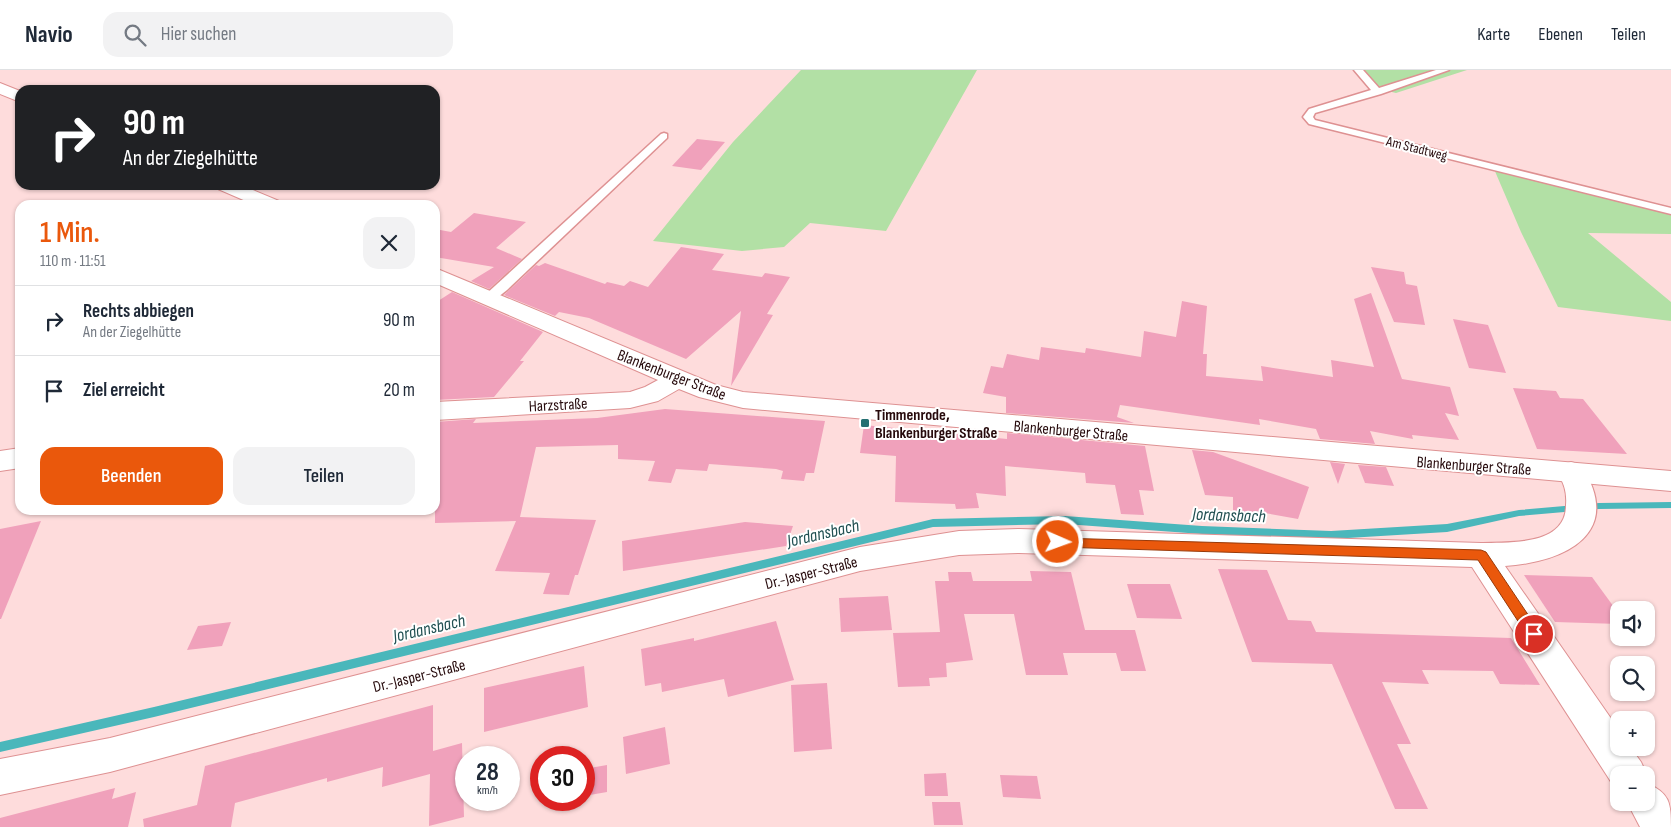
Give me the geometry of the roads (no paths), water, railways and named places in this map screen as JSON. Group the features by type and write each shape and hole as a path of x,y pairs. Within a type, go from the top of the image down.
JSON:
{"street":[{"path":"0,88 15,95"},
{"path":"238,190 260,200"},
{"name":"Blankenburger Straße","path":"440,277 708,391 743,400 1380,457 1578,493 1671,481"},
{"name":"Harzstraße","path":"440,411 630,400 649,396 661,390 676,378"},
{"path":"0,461 15,459"},
{"name":"Dr.-Jasper-Straße","path":"0,777 110,755 475,661 754,586 913,549 959,543 1019,541 1481,555 1540,550 1562,542 1572,533 1578,493"},
{"path":"1481,555 1622,766"},
{"path":"1652,811 1663,827"}],"lane":[{"path":"1358,70 1378,92"},
{"name":"Am Stadtweg","path":"1445,70 1312,112 1308,117 1312,122 1671,211"},
{"path":"489,298 664,136"}],"waterway":[{"name":"Jordansbach","path":"0,747 154,712 933,523 1065,520 1202,530 1331,535 1447,528 1519,513 1599,506 1671,505"}],"place":[{"name":"Timmenrode, Blankenburger Straße","path":"865,423"}]}
